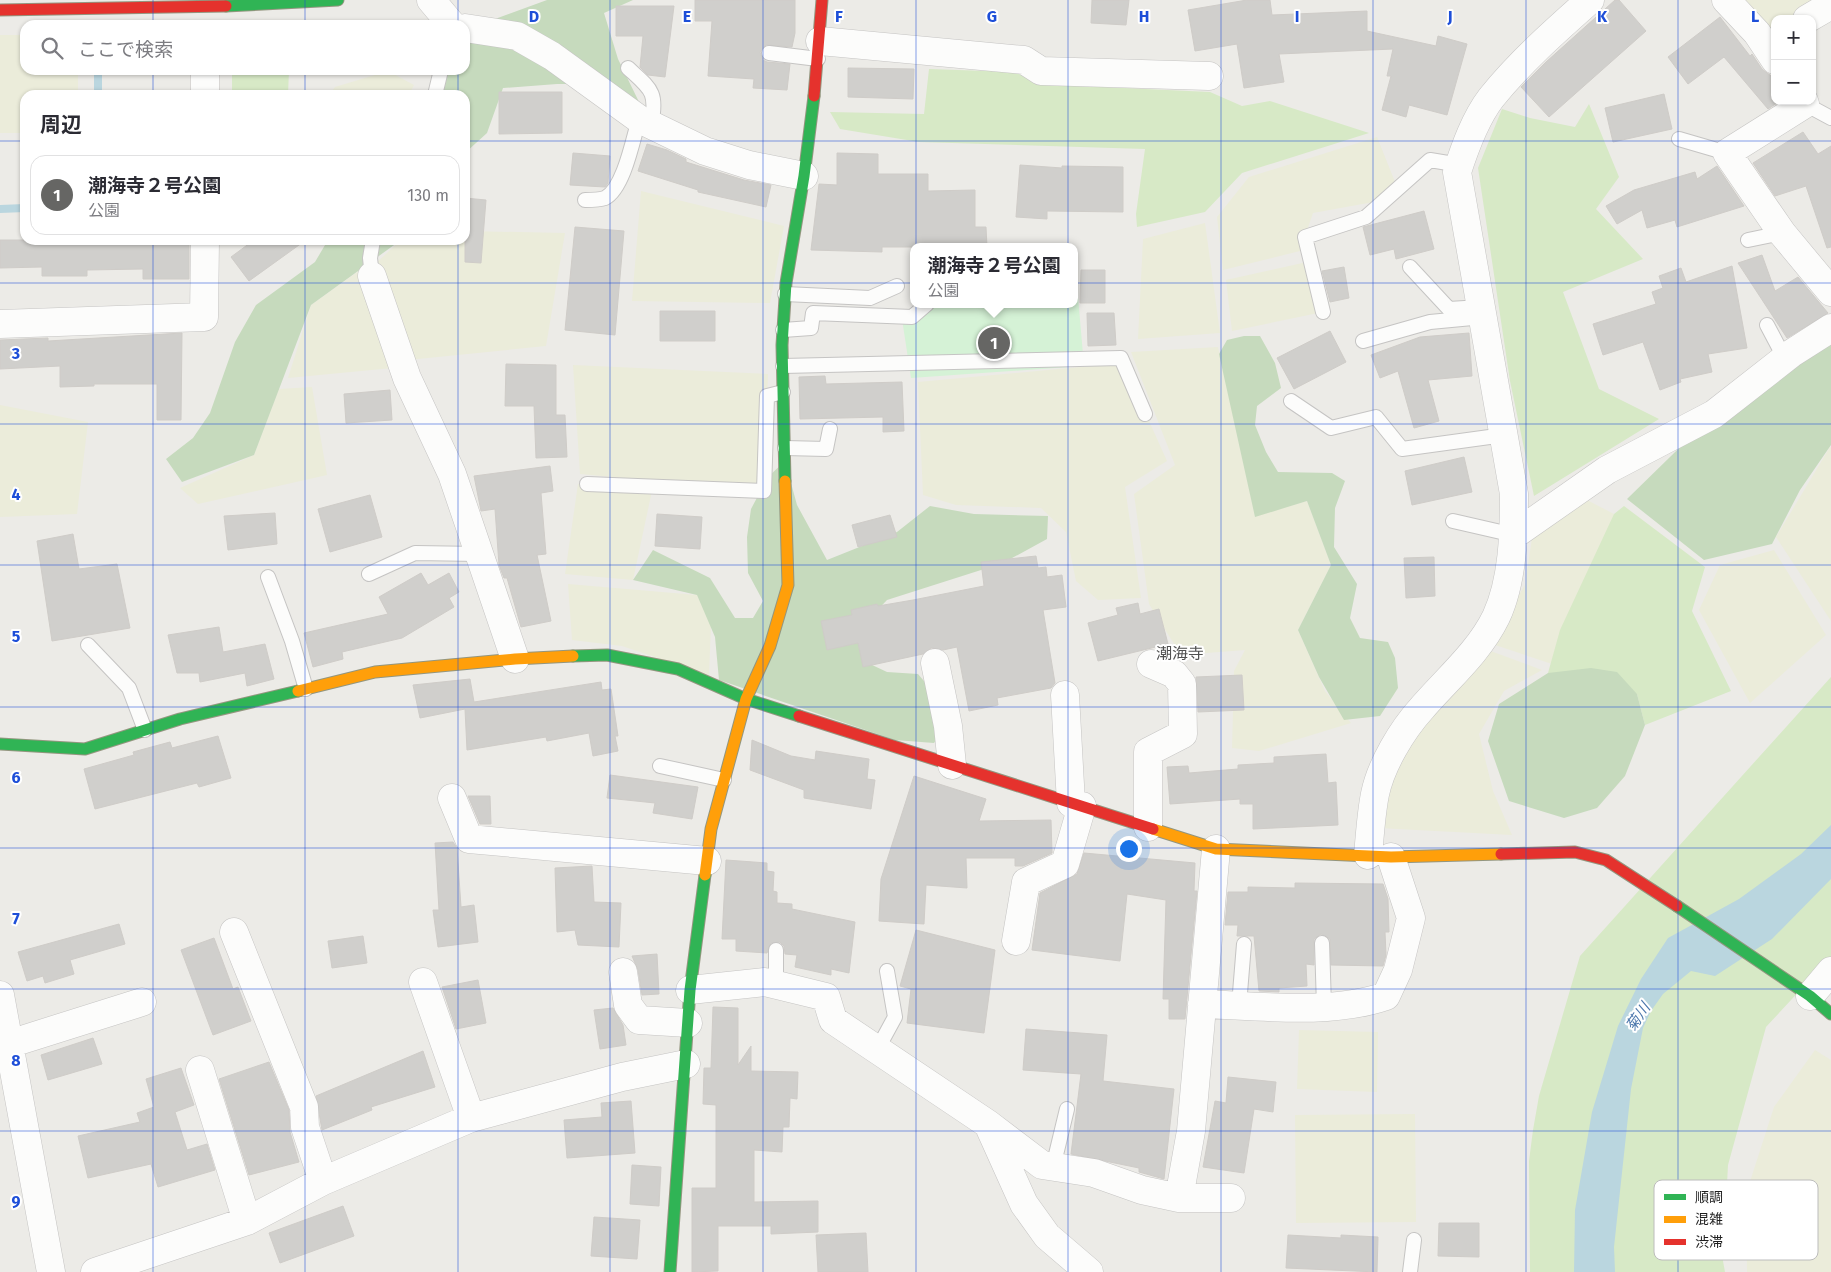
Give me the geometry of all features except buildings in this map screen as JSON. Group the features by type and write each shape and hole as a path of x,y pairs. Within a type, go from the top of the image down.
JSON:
{"street":[{"path":"0,10 27,5 205,16 252,6 338,0"},
{"path":"431,0 448,20"},
{"path":"670,1272 690,990 711,829 746,699 760,664 770,646 788,585 783,392 785,294 804,176 819,50 822,0"},
{"path":"1202,1004 1324,1006 1366,1003 1386,996 1398,970 1411,918 1380,856 1375,793 1395,743 1420,710 1471,655 1496,617 1509,573 1514,535 1514,494 1457,172 1464,148 1490,100 1541,44 1590,0"},
{"path":"1726,0 1771,47"},
{"path":"1814,15 1831,5"},
{"path":"470,29 516,36 552,56 645,122 705,151 749,165 804,176"},
{"path":"819,50 1024,60 1041,71 1209,76"},
{"path":"205,75 205,90"},
{"path":"1801,105 1727,153 1782,233 1831,292"},
{"path":"0,324 204,316 205,245"},
{"path":"372,276 407,378 452,474 515,659"},
{"path":"1514,535 1607,470 1714,414 1785,359 1831,328"},
{"path":"0,744 85,749 145,730 375,672 515,659 607,656 678,669 746,699 1216,849 1380,856 1575,852 1606,860 1633,876 1804,992 1831,1014"},
{"path":"935,663 948,726 952,765"},
{"path":"1148,827 1148,752 1183,734 1182,684 1174,674 1151,664"},
{"path":"1016,940 1026,882 1064,864 1076,804 1064,695"},
{"path":"452,798 469,838 706,861"},
{"path":"1179,1198 1191,1131 1216,849"},
{"path":"234,932 304,1107 305,1127 323,1181"},
{"path":"1804,992 1831,971"},
{"path":"623,972 628,1005 639,1020 688,1023"},
{"path":"423,982 471,1118"},
{"path":"690,990 765,982 826,997 833,1020 988,1124 1042,1166 1094,1173 1142,1190 1179,1198 1231,1198"},
{"path":"0,995 51,1272"},
{"path":"9,1044 142,1002"},
{"path":"95,1272 247,1221 323,1181 471,1118 622,1077 686,1064"},
{"path":"200,1070 247,1221"},
{"path":"988,1124 1024,1204 1047,1236 1087,1272"}],"lane":[{"path":"769,53 819,50"},
{"path":"585,200 604,198 614,191 645,122 656,106 650,89 628,68"},
{"path":"436,90 440,75"},
{"path":"1808,105 1831,118"},
{"path":"1679,139 1727,153"},
{"path":"1322,312 1305,237 1366,217 1430,160 1460,165"},
{"path":"1748,240 1782,233"},
{"path":"372,245 370,258 372,276"},
{"path":"1410,267 1449,309 1482,312"},
{"path":"785,294 870,298 897,286"},
{"path":"783,330 810,328 813,312 912,317 922,308"},
{"path":"1363,341 1430,322 1482,312"},
{"path":"1767,325 1785,359"},
{"path":"783,366 1121,358 1145,414"},
{"path":"588,484 764,491 767,396 783,392"},
{"path":"1291,401 1331,428 1376,417 1402,449 1504,436"},
{"path":"785,448 826,449 830,429"},
{"path":"1453,520 1514,535"},
{"path":"369,574 415,553 479,554"},
{"path":"268,577 292,641 306,689"},
{"path":"88,645 129,688 145,730"},
{"path":"660,766 724,780"},
{"path":"1322,943 1324,1006"},
{"path":"1239,1005 1244,944"},
{"path":"776,950 776,985"},
{"path":"877,1050 895,1017 887,971"},
{"path":"1053,1167 1067,1109"},
{"path":"1410,1272 1414,1240"}],"green space":[{"path":"547,0 633,0 604,13 618,59 640,104 591,84 557,84 503,88 487,133 470,148 470,90 433,90 439,75 470,75 470,28"},
{"path":"1724,0 1831,0 1812,15 1771,15 1771,34"},
{"path":"0,35 20,35 20,75 78,75 78,90 20,90 20,133 0,133"},
{"path":"929,69 1015,72 1038,84 1210,92 1242,106 1270,101 1369,133 1242,173 1205,212 1137,227 1136,214 1145,149 919,142 840,129 830,112 924,114"},
{"path":"232,75 289,75 288,90 232,90"},
{"path":"375,75 395,75 414,85 412,90 333,90 335,87"},
{"path":"1589,104 1619,177 1596,209 1643,259 1563,292 1599,389 1659,419 1534,496 1510,381 1478,168 1502,109 1530,118 1575,127"},
{"path":"1377,137 1401,197 1313,213 1300,251 1223,270 1217,217 1249,177"},
{"path":"641,191 784,226 770,303 632,301"},
{"path":"1205,223 1220,333 1138,339 1143,239"},
{"path":"470,231 565,233 546,346 408,360 375,264 396,245 470,245"},
{"path":"325,245 394,245 311,305 254,455 182,482 166,459 193,438 210,413 235,342 256,305 315,262"},
{"path":"1307,262 1323,312 1232,331 1226,280"},
{"path":"363,268 403,367 288,378 311,305"},
{"path":"1078,297 1084,366 911,378 902,319 920,308 1078,308"},
{"path":"1831,335 1831,445 1800,490 1772,544 1704,560 1627,499 1714,414"},
{"path":"1244,336 1260,336 1275,363 1281,388 1257,406 1255,425 1266,452 1278,472 1332,473 1345,481 1335,508 1334,547 1357,584 1350,618 1360,638 1388,642 1395,658 1398,688 1380,716 1344,720 1319,677 1298,630 1331,565 1307,501 1255,517 1219,354 1227,340"},
{"path":"1218,347 1255,516 1307,501 1331,565 1298,630 1325,691 1351,723 1259,751 1232,748 1234,671 1245,650 1181,655 1149,604 1134,494 1175,465 1131,352"},
{"path":"1123,363 1167,461 1125,487 1141,598 1098,600 1076,581 1066,532 1041,508 956,505 923,495 918,382"},
{"path":"573,365 768,374 764,491 580,474"},
{"path":"312,387 327,475 198,504 180,488 254,455 279,389"},
{"path":"0,405 88,422 77,514 0,517"},
{"path":"1831,448 1831,621 1776,537"},
{"path":"785,461 797,505 827,560 897,532 930,506 974,514 1048,516 1047,539 1003,563 887,600 868,620 870,664 887,672 918,674 935,694 943,731 934,743 895,740 719,680 715,637 697,595 633,580 653,550 710,578 735,618 753,618 763,601 748,573 747,537 751,509 768,477"},
{"path":"578,484 653,486 633,580 565,574"},
{"path":"1585,499 1614,514 1552,664 1489,643 1525,585 1532,538"},
{"path":"1624,506 1705,567 1692,611 1731,691 1645,725 1637,694 1548,673 1560,630 1614,514"},
{"path":"1774,550 1826,635 1750,703 1699,610 1720,565"},
{"path":"568,584 697,595 711,625 709,675 622,646 572,640"},
{"path":"1477,646 1542,670 1504,691 1479,734 1493,791 1512,835 1378,828 1397,760"},
{"path":"1591,668 1617,672 1637,694 1645,725 1625,776 1597,808 1564,818 1509,801 1488,741 1499,704 1548,673"},
{"path":"1831,677 1831,957 1766,1027 1728,1165 1727,1180 1654,1180 1654,1260 1723,1260 1725,1272 1530,1272 1529,1161 1533,1130 1539,1096 1580,956"},
{"path":"1299,1030 1378,1032 1377,1092 1297,1089"},
{"path":"1815,1050 1831,1060 1831,1272 1747,1272 1747,1260 1818,1260 1818,1180 1751,1180 1774,1107"},
{"path":"1415,1114 1416,1222 1296,1223 1295,1115"}],"water":[{"name":"菊川","path":"1831,825 1831,879 1772,939 1715,976 1691,971 1663,994 1651,1011 1643,1028 1631,1089 1614,1247 1615,1272 1574,1272 1575,1210 1592,1112 1618,1026 1641,979 1668,938 1739,899 1801,854"}],"waterway":[{"path":"98,75 98,90"},
{"path":"0,209 20,208"}],"traffic: fast":[{"path":"226,6 338,0"},
{"path":"785,481 782,345 786,283 804,176 814,96"},
{"path":"573,656 607,655 678,669 746,699 799,716"},
{"path":"0,744 85,749 180,719 298,691"},
{"path":"670,1272 690,990 705,875"},
{"path":"1677,906 1810,996 1831,1014"}],"traffic: slow":[{"path":"705,875 711,829 746,699 770,646 788,585 785,481"},
{"path":"298,691 375,672 515,659 573,656"},
{"path":"1153,829 1216,849 1391,857 1501,854"}],"traffic: jam":[{"path":"814,96 822,0"},
{"path":"0,10 226,6"},
{"path":"799,716 1153,829"},
{"path":"1501,854 1575,852 1606,860 1677,906"}],"place":[{"name":"潮海寺２号公園","path":"994,343"}],"district":[{"name":"潮海寺","path":"1180,653"}]}
